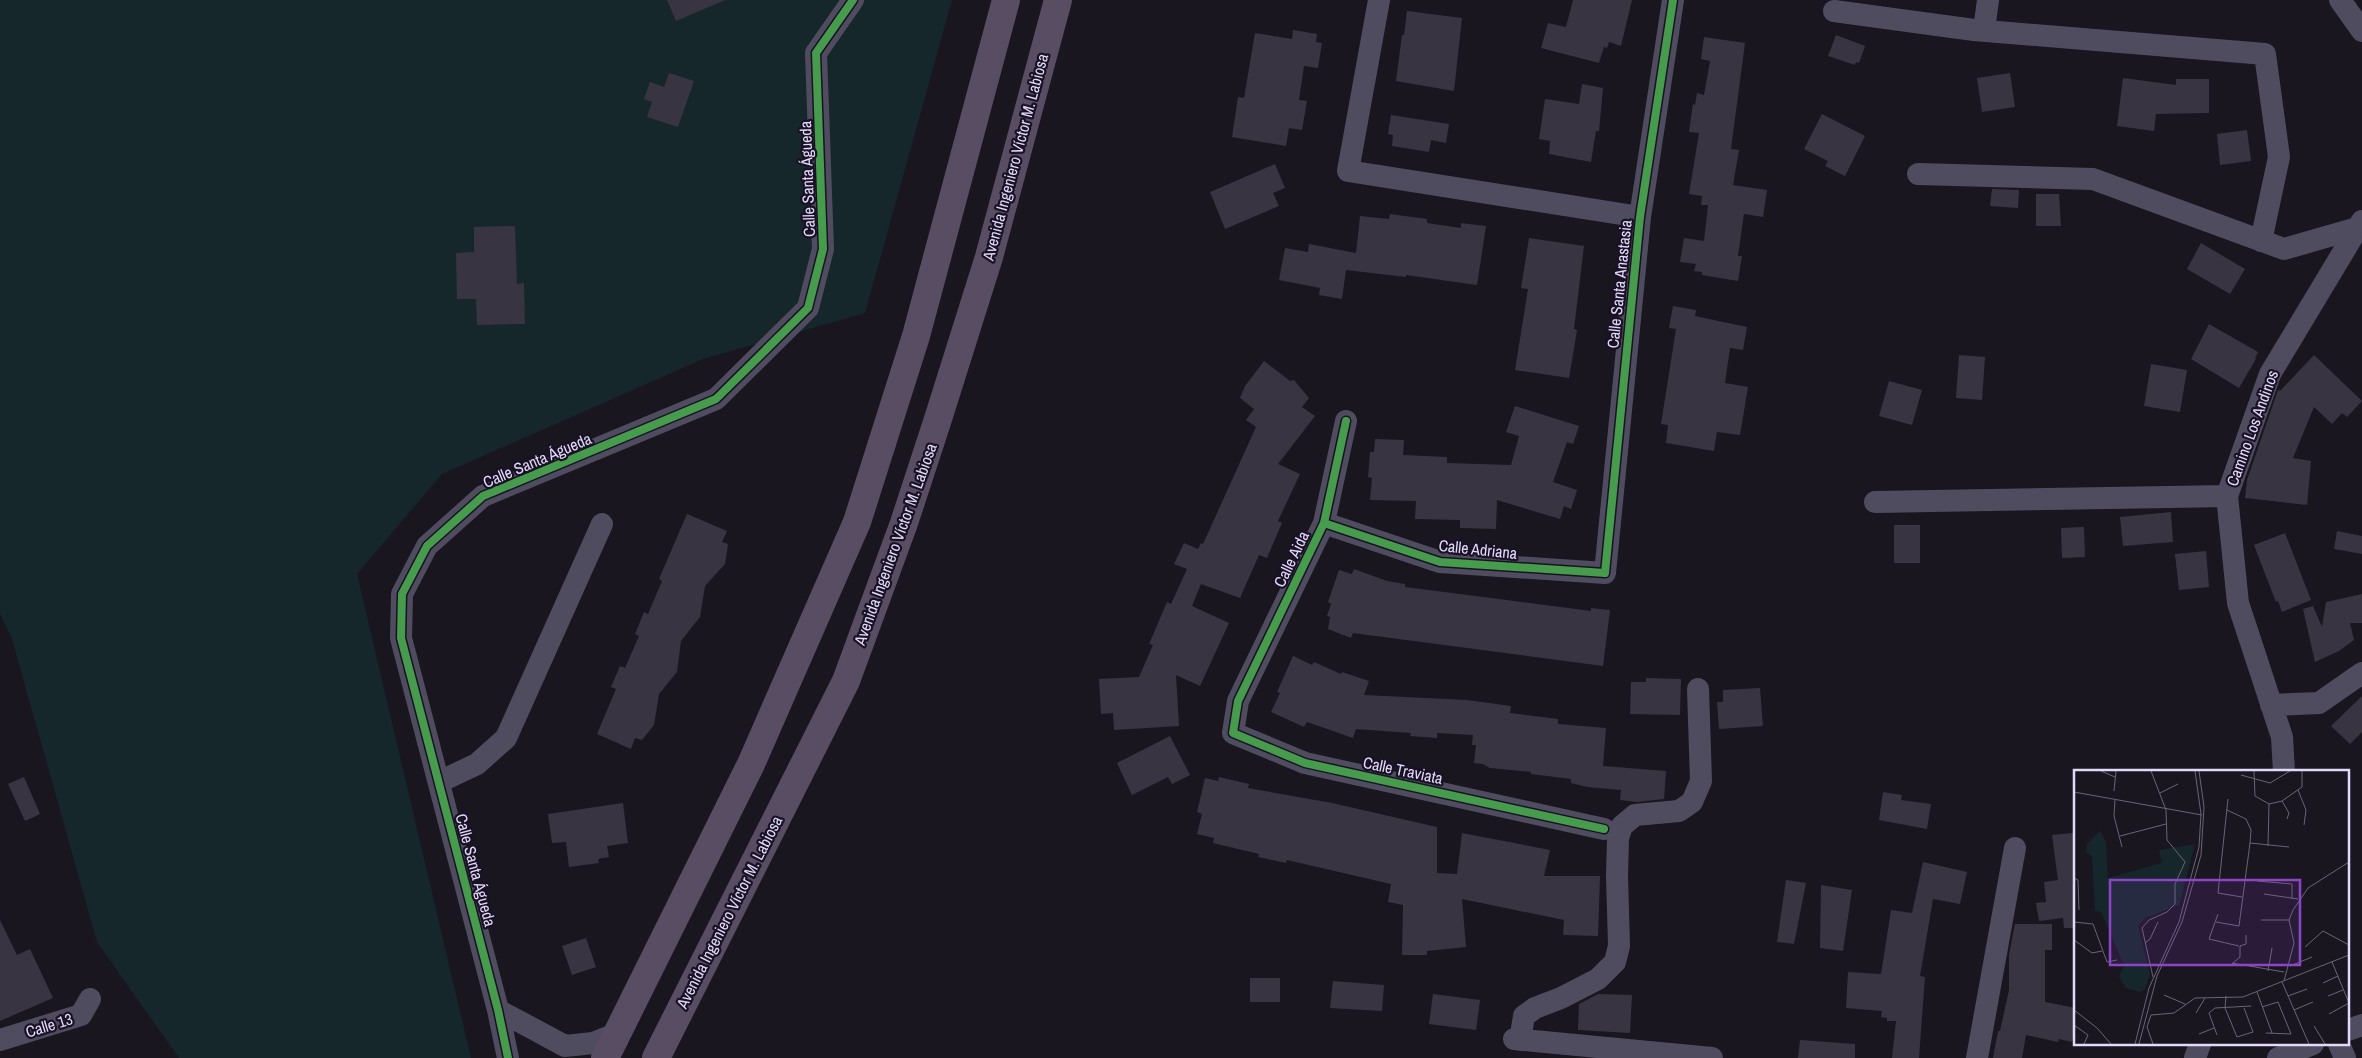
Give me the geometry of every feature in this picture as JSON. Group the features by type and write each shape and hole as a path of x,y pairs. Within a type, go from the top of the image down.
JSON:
{"main road":[{"path":"610,1046 751,764 857,522 916,336 1006,0"},
{"name":"Avenida Ingeniero Víctor M. Labiosa","path":"656,1058 846,681 904,523 989,257 1058,0"}],"street":[{"name":"Calle Santa Águeda","path":"508,1058 498,1010 401,638 402,594 427,546 484,496 716,400 808,308 823,249 816,53 853,0"},
{"name":"Calle Santa Anastasia","path":"1379,0 1348,171 1640,217"},
{"name":"Calle Santa Anastasia","path":"1605,572 1640,217 1673,0"},
{"path":"1984,30 1988,0"},
{"path":"2340,0 2362,31"},
{"path":"1834,11 1984,30 2266,54 2279,157 2262,241"},
{"path":"1918,174 2093,179 2284,249 2360,225"},
{"name":"Camino Los Andinos","path":"2284,770 2282,737 2238,603 2227,496 2270,374 2360,225"},
{"name":"Calle Aida","path":"1238,701 1324,523 1346,421"},
{"path":"1875,502 2227,496"},
{"name":"Calle Adriana","path":"1324,523 1440,562 1605,572"},
{"path":"439,782 477,764 506,738 602,524"},
{"path":"2271,705 2319,703 2362,672"},
{"path":"1698,689 1701,781 1692,802 1679,811 1635,815 1622,826 1618,838 1619,946 1615,962 1598,979 1561,998 1535,1008 1524,1016 1517,1040 1712,1058"},
{"name":"Calle Traviata","path":"1238,701 1233,733 1305,762 1604,829"},
{"path":"1977,1058 2015,848"},
{"name":"Calle 13","path":"0,1040 80,1015 90,999"},
{"path":"498,1010 565,1046 594,1043 610,1046"},
{"path":"2350,1029 2362,1025"},
{"path":"2195,1058 2199,1046"},
{"path":"2278,1058 2308,1046"}],"shaded area":[{"path":"0,0 952,0 865,313 703,359 442,474 357,574 471,1058 179,1058 97,942 12,639 0,614"}],"building":[{"path":"667,0 725,0 676,21"},
{"path":"1573,0 1632,0 1621,46 1609,42 1607,48 1604,47 1599,63 1541,48 1548,23 1566,27"},
{"path":"1407,11 1462,18 1454,91 1396,81"},
{"path":"1293,30 1317,34 1316,42 1322,43 1318,68 1304,66 1299,100 1307,101 1302,130 1289,128 1286,146 1232,137 1238,97 1244,98 1255,33 1292,39"},
{"path":"1836,35 1865,46 1859,63 1856,62 1855,65 1828,56"},
{"path":"1704,37 1745,43 1731,149 1739,150 1733,185 1767,190 1763,217 1744,214 1738,256 1742,256 1738,281 1702,275 1702,272 1694,271 1696,264 1680,262 1684,238 1704,241 1708,205 1701,205 1702,196 1689,194 1699,133 1689,132 1693,104 1695,105 1697,93 1704,95 1710,61 1701,59"},
{"path":"669,73 694,81 678,127 647,117 652,102 644,99 650,82 664,87"},
{"path":"2010,73 2015,107 1982,112 1977,78"},
{"path":"2123,78 2176,85 2176,79 2209,79 2209,113 2156,114 2154,131 2117,126"},
{"path":"1582,84 1603,88 1599,131 1596,131 1591,162 1549,154 1550,141 1539,139 1545,99 1579,104"},
{"path":"1822,114 1865,136 1845,176 1825,166 1828,161 1804,149"},
{"path":"1391,115 1449,124 1446,143 1431,140 1429,152 1392,146 1393,135 1388,134"},
{"path":"2247,130 2251,161 2220,165 2217,134"},
{"path":"1275,164 1285,188 1273,193 1279,206 1225,229 1210,192"},
{"path":"1992,189 2019,190 2018,208 1990,206"},
{"path":"2036,194 2059,194 2061,226 2036,226"},
{"path":"1390,214 1427,219 1427,223 1461,228 1461,223 1486,226 1477,285 1406,275 1406,277 1346,270 1342,299 1319,295 1320,288 1279,280 1285,248 1308,252 1309,244 1356,253 1360,216 1389,219"},
{"path":"515,226 517,284 524,283 525,324 477,325 476,299 457,299 456,253 474,252 474,227"},
{"path":"1529,238 1584,246 1574,329 1577,330 1569,378 1515,370 1528,289 1521,288"},
{"path":"2201,243 2245,269 2230,294 2187,269"},
{"path":"1673,306 1696,310 1695,316 1747,327 1743,350 1730,348 1725,383 1748,387 1740,435 1717,432 1714,451 1666,443 1668,425 1661,424 1676,329 1669,328"},
{"path":"2209,324 2258,352 2239,388 2191,359"},
{"path":"1959,355 1985,357 1982,400 1956,398"},
{"path":"2314,355 2362,401 2347,417 2342,413 2332,424 2314,407 2293,458 2311,461 2307,505 2245,498 2247,480 2278,390 2280,391"},
{"path":"1264,361 1290,381 1294,380 1309,398 1302,407 1315,416 1278,464 1300,474 1278,521 1282,523 1267,558 1259,555 1240,598 1201,584 1192,606 1229,623 1200,686 1176,675 1179,726 1114,730 1113,713 1101,714 1099,679 1139,677 1153,645 1149,644 1167,602 1171,604 1187,569 1174,564 1184,543 1198,549 1201,543 1203,544 1256,427 1246,420 1254,409 1240,398 1245,386"},
{"path":"2151,364 2187,370 2180,412 2144,406"},
{"path":"1889,381 1922,390 1912,425 1879,416"},
{"path":"1515,406 1579,426 1573,444 1567,442 1553,482 1577,490 1571,509 1564,506 1560,519 1497,500 1496,529 1460,528 1460,520 1415,519 1416,501 1370,500 1372,478 1368,477 1370,452 1374,452 1375,439 1404,440 1403,455 1447,457 1447,463 1511,465 1519,436 1506,432"},
{"path":"2171,512 2173,542 2123,546 2120,517"},
{"path":"687,514 727,531 722,542 728,544 725,564 705,586 700,617 681,641 677,672 659,694 654,725 642,740 635,738 631,749 597,734 616,689 611,687 620,666 625,668 639,636 635,634 644,612 648,614 662,581 659,579"},
{"path":"1894,525 1920,525 1920,563 1894,563"},
{"path":"2084,527 2085,557 2062,558 2061,528"},
{"path":"2337,531 2362,536 2362,554 2334,549"},
{"path":"2285,533 2311,600 2282,612 2278,601 2276,602 2254,545"},
{"path":"2206,551 2209,587 2179,590 2175,554"},
{"path":"1354,569 1387,581 1405,584 1405,587 1591,611 1591,608 1610,610 1603,666 1353,633 1351,638 1328,629 1330,617 1327,616 1331,604 1328,602 1339,570 1352,574"},
{"path":"2362,594 2362,623 2350,623 2354,640 2339,651 2315,662 2303,609 2313,606 2322,627 2326,602"},
{"path":"1293,656 1312,665 1314,662 1341,674 1342,672 1369,681 1364,695 1467,700 1511,706 1510,713 1558,719 1558,724 1606,728 1603,766 1666,771 1664,799 1637,802 1620,800 1621,790 1587,787 1571,783 1571,779 1531,774 1531,772 1490,768 1483,764 1474,763 1476,745 1472,745 1473,735 1437,733 1437,738 1410,736 1411,733 1356,729 1353,738 1307,722 1304,727 1271,712 1280,693 1277,692"},
{"path":"1646,678 1681,679 1680,715 1630,714 1631,682 1646,682"},
{"path":"1760,688 1763,726 1719,729 1717,702 1723,702 1723,690"},
{"path":"2362,696 2362,732 2350,744 2331,726"},
{"path":"1170,736 1190,775 1172,784 1168,777 1132,795 1117,763"},
{"path":"24,777 40,814 25,821 8,784"},
{"path":"1219,777 1249,784 1248,788 1332,803 1437,827 1437,873 1457,874 1462,833 1550,850 1544,876 1600,876 1598,936 1563,935 1564,920 1462,899 1466,947 1427,951 1427,955 1402,955 1403,905 1388,902 1391,884 1287,860 1286,863 1258,857 1259,854 1213,843 1214,838 1197,834 1202,814 1197,812 1205,778 1218,781"},
{"path":"1883,792 1902,795 1901,800 1931,804 1927,829 1879,820"},
{"path":"623,803 628,843 607,846 609,857 598,859 599,863 569,867 566,842 552,843 548,814"},
{"path":"2074,833 2074,928 2064,928 2063,918 2039,921 2036,903 2046,902 2044,882 2058,880 2052,835"},
{"path":"1923,862 1967,872 1960,904 1933,899 1920,976 1925,977 1919,1058 1892,1058 1896,1021 1887,1021 1887,1018 1881,1017 1882,1011 1846,1008 1848,972 1881,974 1891,910 1912,913"},
{"path":"1786,880 1806,883 1794,944 1777,942"},
{"path":"1821,885 1852,890 1843,951 1820,948"},
{"path":"0,920 17,955 30,949 53,998 0,1021"},
{"path":"2015,924 2052,924 2052,950 2045,950 2045,1002 2074,1008 2074,1034 2072,1042 2059,1039 2058,1042 2026,1035 2022,1058 1993,1058 2009,990 2009,955"},
{"path":"586,938 596,967 572,975 562,946"},
{"path":"1250,978 1280,978 1280,1002 1250,1002"},
{"path":"1333,981 1384,985 1382,1011 1330,1008"},
{"path":"1433,994 1480,1000 1476,1030 1429,1024"},
{"path":"1598,994 1632,995 1630,1033 1578,1030 1579,1004"},
{"path":"1800,1040 1855,1044 1855,1058 1798,1058"}],"cycle path":[{"path":"508,1058 498,1010 401,638 402,594 427,546 483,496 716,399 808,308 823,249 816,53 853,0"},
{"path":"1324,523 1440,562 1605,573 1640,217 1673,0"},
{"path":"1346,421 1324,523 1238,701 1233,733 1305,763 1604,829"}]}
